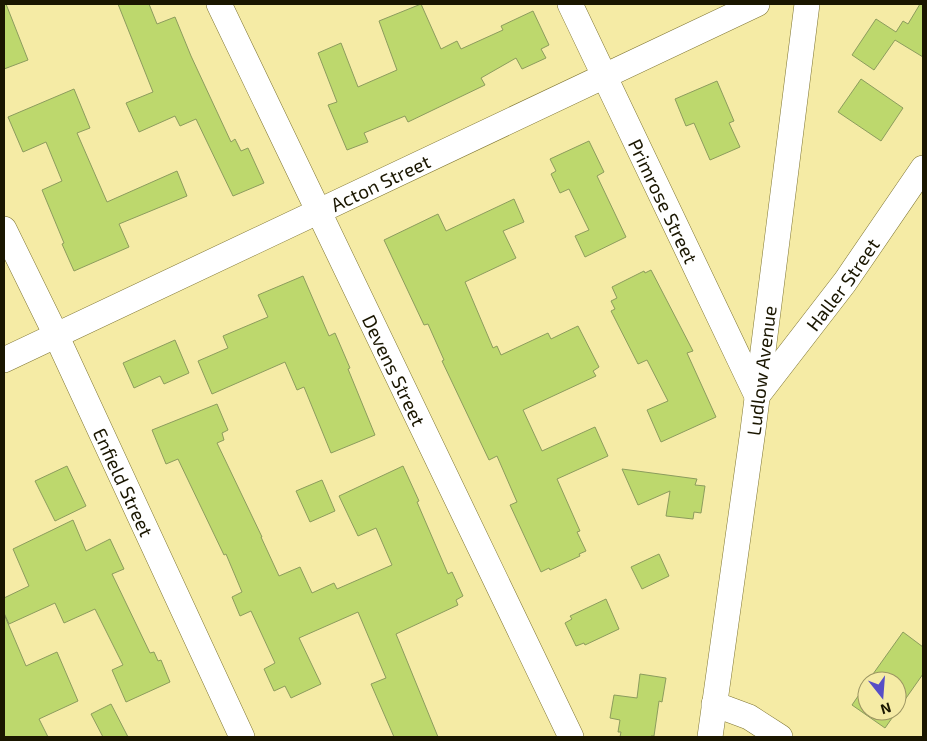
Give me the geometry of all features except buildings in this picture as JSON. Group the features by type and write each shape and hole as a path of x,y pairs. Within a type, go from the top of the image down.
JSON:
{"street":[{"name":"Devens Street","path":"219,4 571,737"},
{"name":"Primrose Street","path":"570,4 757,396"},
{"name":"Acton Street","path":"4,360 757,4"},
{"name":"Ludlow Avenue","path":"710,737 757,396 807,4"},
{"name":"Haller Street","path":"757,396 845,282 922,174"},
{"name":"Enfield Street","path":"4,229 56,335 242,737"},
{"path":"714,704 749,717 780,737"}]}
